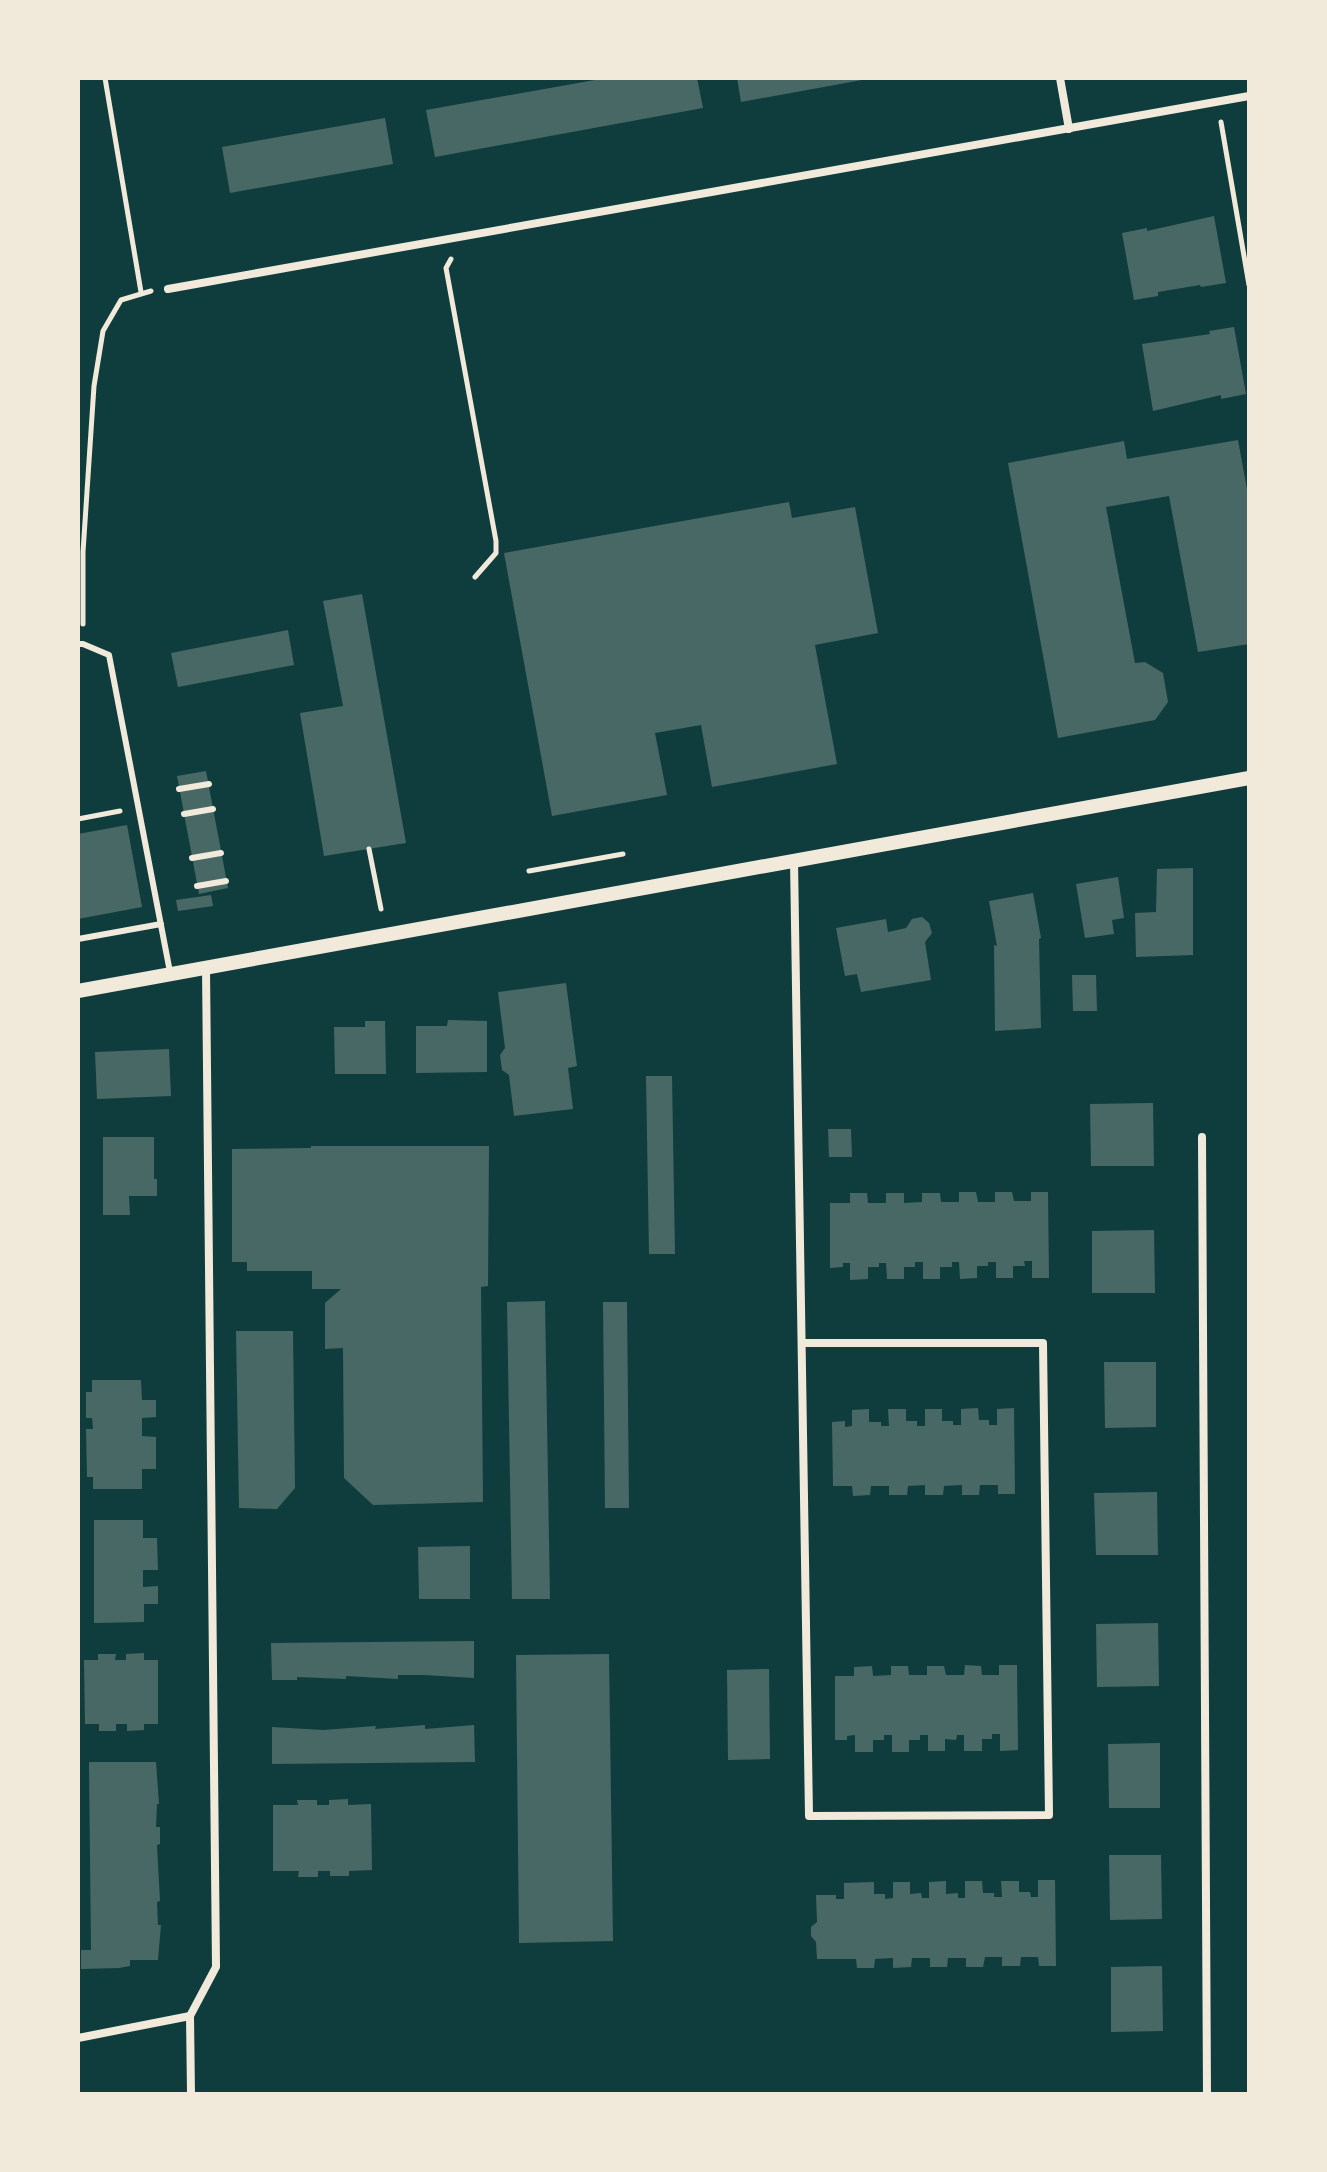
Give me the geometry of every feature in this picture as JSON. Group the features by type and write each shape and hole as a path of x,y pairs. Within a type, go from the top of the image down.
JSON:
{"street":[{"path":"1060,78 1069,129"},
{"path":"168,289 1249,96"},
{"path":"78,991 1249,778"},
{"path":"794,860 809,1816 1049,1815 1043,1343 803,1343"},
{"path":"191,2094 190,2016 216,1967 206,968"},
{"path":"1202,1137 1207,2094"},
{"path":"78,2038 190,2016"}],"lane":[{"path":"80,644 109,655 171,974"},
{"path":"179,789 209,784"},
{"path":"184,814 213,809"},
{"path":"192,858 221,853"},
{"path":"197,886 226,881"},
{"path":"78,939 161,924"}],"path":[{"path":"80,644 94,386 103,331 121,300 141,292 105,78"},
{"path":"1217,102 1249,285"},
{"path":"465,236 446,268 496,541 496,553 475,577"},
{"path":"78,819 139,808"},
{"path":"369,849 381,909"},
{"path":"529,871 623,854"}],"building":[{"path":"606,78 697,78 703,108 435,157 426,110"},
{"path":"737,78 862,78 862,80 741,102"},
{"path":"385,118 393,164 230,193 222,147"},
{"path":"1214,216 1226,283 1158,292 1158,296 1134,300 1122,233 1147,228 1147,231"},
{"path":"1234,327 1246,394 1221,399 1221,395 1153,411 1142,344 1210,334 1209,331"},
{"path":"1238,440 1249,500 1249,644 1198,652 1169,496 1106,507 1135,663 1145,662 1163,673 1168,702 1155,720 1058,738 1008,463 1124,441 1127,459"},
{"path":"789,502 792,518 855,507 878,633 815,645 837,764 712,787 701,725 655,733 667,795 552,816 504,553"},
{"path":"362,594 406,843 324,856 300,713 343,706 323,601"},
{"path":"288,630 294,665 178,687 171,653"},
{"path":"206,771 228,888 199,894 177,776"},
{"path":"127,825 142,907 78,919 78,834"},
{"path":"1193,868 1193,955 1136,957 1135,913 1156,912 1157,869"},
{"path":"1118,877 1124,918 1112,920 1114,934 1085,938 1076,884"},
{"path":"1033,893 1041,938 1041,1028 995,1031 994,945 997,946 989,901"},
{"path":"211,895 213,906 178,911 176,900"},
{"path":"922,917 929,923 932,933 925,942 931,980 861,992 857,974 845,976 836,928 886,919 888,932 906,928 912,919"},
{"path":"1072,975 1096,975 1097,1011 1073,1011"},
{"path":"566,983 577,1066 568,1068 573,1109 514,1116 509,1075 502,1070 500,1055 505,1048 498,992"},
{"path":"448,1020 487,1021 487,1072 416,1073 416,1026 447,1026"},
{"path":"365,1021 385,1021 386,1074 335,1074 334,1027 365,1027"},
{"path":"169,1049 171,1096 97,1099 95,1052"},
{"path":"646,1076 672,1076 675,1254 649,1254"},
{"path":"1153,1103 1154,1166 1091,1166 1090,1104"},
{"path":"828,1129 851,1129 852,1157 829,1157"},
{"path":"103,1137 154,1137 157,1196 129,1196 130,1215 103,1215"},
{"path":"489,1146 488,1286 481,1287 483,1502 373,1505 344,1478 343,1348 325,1349 325,1303 341,1289 312,1289 312,1271 247,1271 247,1262 232,1262 232,1149"},
{"path":"959,1192 976,1192 978,1202 995,1202 995,1192 1012,1192 1014,1201 1031,1201 1031,1192 1048,1192 1049,1278 1032,1278 1032,1261 1024,1261 1025,1266 1013,1266 1013,1278 996,1278 996,1262 977,1266 977,1278 960,1279 959,1262 952,1262 952,1267 940,1267 940,1279 923,1279 923,1262 915,1262 915,1267 904,1267 904,1279 887,1279 886,1263 868,1267 868,1279 850,1280 850,1263 830,1268 830,1203 850,1203 850,1193 867,1193 868,1203 886,1203 886,1193 904,1193 904,1203 922,1202 922,1193 940,1193 941,1202 959,1202"},
{"path":"1154,1230 1155,1293 1092,1293 1092,1231"},
{"path":"545,1301 550,1599 512,1599 507,1302"},
{"path":"603,1302 627,1302 629,1508 605,1508"},
{"path":"236,1331 293,1331 295,1488 277,1509 239,1508"},
{"path":"1104,1362 1156,1362 1156,1427 1105,1428"},
{"path":"92,1380 141,1380 142,1400 156,1400 156,1417 142,1418 142,1436 156,1437 156,1469 142,1469 142,1489 93,1489 93,1477 87,1477 86,1429 93,1429 92,1418 86,1418 86,1392 92,1392"},
{"path":"978,1408 979,1420 989,1420 989,1425 997,1425 997,1409 1014,1408 1015,1494 998,1494 998,1485 980,1485 979,1495 962,1495 962,1485 944,1486 943,1495 925,1495 925,1485 908,1486 907,1495 889,1495 889,1486 871,1486 870,1495 853,1496 852,1486 833,1486 832,1422 845,1421 845,1427 852,1426 852,1410 869,1409 869,1422 889,1426 888,1409 906,1409 906,1421 917,1421 917,1426 925,1426 925,1409 942,1409 942,1421 961,1425 961,1409"},
{"path":"1157,1492 1158,1555 1096,1555 1094,1493"},
{"path":"94,1520 143,1520 143,1538 157,1538 158,1570 143,1570 143,1587 158,1586 158,1604 144,1604 144,1622 94,1623"},
{"path":"470,1546 470,1599 419,1599 418,1547"},
{"path":"1158,1623 1159,1686 1097,1687 1096,1624"},
{"path":"474,1641 474,1678 398,1675 398,1679 346,1676 346,1679 297,1677 297,1680 272,1680 271,1643"},
{"path":"144,1653 144,1660 158,1660 158,1724 144,1724 144,1730 127,1731 127,1724 116,1724 116,1731 99,1731 99,1724 85,1724 84,1660 98,1660 98,1654 116,1654 115,1660 126,1660 126,1654"},
{"path":"609,1654 613,1941 519,1943 516,1655"},
{"path":"965,1665 981,1666 982,1675 999,1675 999,1665 1017,1665 1018,1750 1000,1751 1000,1734 992,1734 992,1739 982,1739 982,1751 964,1751 964,1735 957,1735 956,1740 945,1739 945,1751 928,1751 928,1735 920,1735 920,1740 909,1740 909,1752 892,1752 892,1735 884,1735 884,1740 873,1740 873,1752 855,1752 855,1735 847,1736 847,1740 835,1740 835,1676 854,1676 854,1667 872,1666 873,1676 891,1675 891,1666 908,1666 909,1675 927,1675 927,1666 944,1666 946,1675 964,1675"},
{"path":"769,1669 770,1759 728,1760 727,1670"},
{"path":"425,1725 425,1729 474,1725 475,1762 272,1764 272,1727 323,1730"},
{"path":"1160,1743 1160,1808 1109,1808 1108,1744"},
{"path":"89,1762 156,1762 159,1804 156,1827 160,1827 160,1844 157,1845 160,1901 157,1902 158,1925 161,1925 158,1960 130,1960 130,1966 119,1968 81,1969 81,1950 91,1950"},
{"path":"348,1799 348,1805 371,1804 372,1870 349,1871 349,1876 330,1876 330,1871 318,1871 318,1877 298,1877 299,1871 273,1871 273,1805 298,1805 297,1800 317,1800 317,1805 329,1805 329,1800"},
{"path":"1109,1855 1161,1855 1162,1919 1110,1920"},
{"path":"1038,1880 1055,1880 1056,1966 1039,1966 1038,1957 1021,1957 1020,1966 1002,1966 1002,1957 985,1957 983,1967 966,1967 966,1958 948,1958 947,1967 930,1967 930,1958 912,1958 911,1967 893,1968 893,1958 875,1959 874,1968 857,1968 856,1959 817,1959 816,1942 811,1936 811,1927 817,1922 816,1895 836,1895 836,1899 844,1899 844,1883 874,1882 874,1894 885,1894 885,1899 893,1898 893,1882 910,1882 910,1894 921,1893 922,1898 929,1898 929,1882 946,1881 946,1894 958,1893 958,1898 965,1898 965,1881 982,1881 983,1893 1002,1897 1001,1881 1019,1881 1019,1892 1030,1892 1031,1897 1038,1897"},
{"path":"1162,1966 1163,2031 1111,2032 1111,1967"}]}
